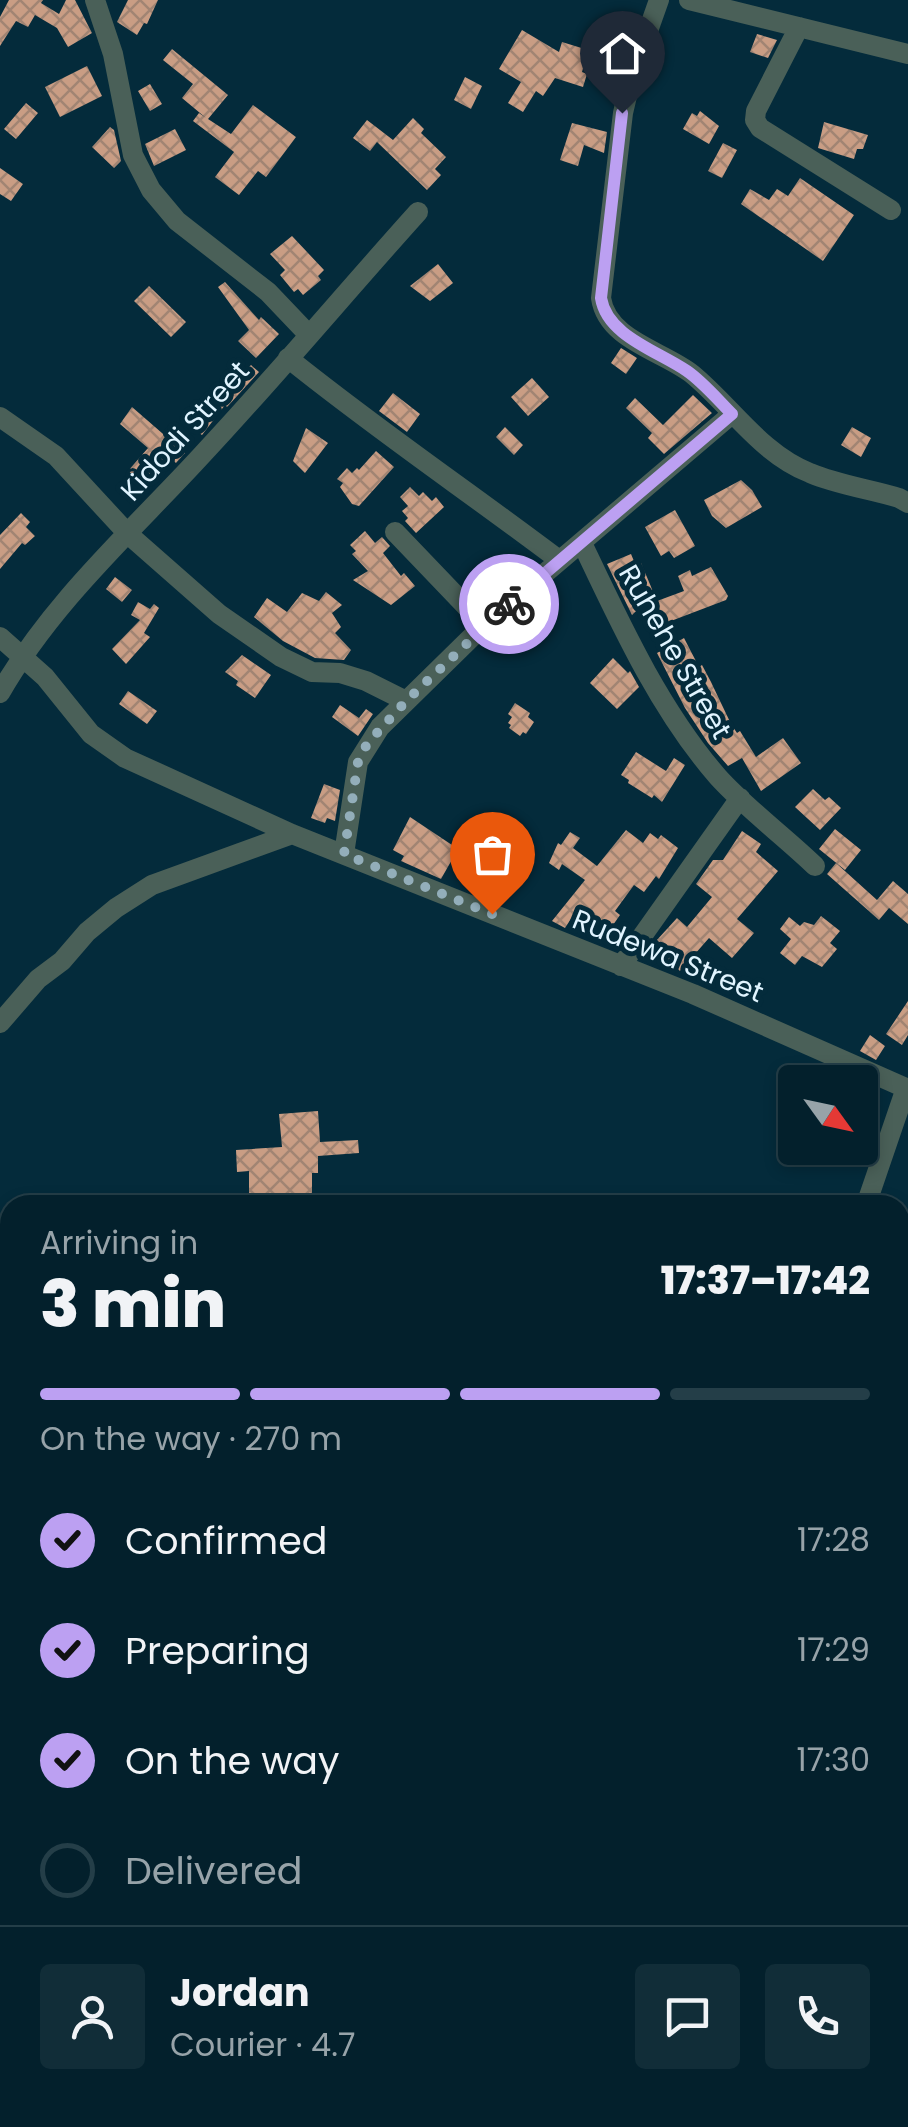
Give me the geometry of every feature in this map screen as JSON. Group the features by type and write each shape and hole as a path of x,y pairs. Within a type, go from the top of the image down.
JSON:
{"street":[{"path":"95,0 114,54 133,154 151,190 177,220 268,292 308,334"},
{"path":"659,0 622,113 601,298 603,312 612,324 642,345 690,372 752,434 809,473 908,503"},
{"path":"688,0 908,54"},
{"path":"799,27 755,120 760,128 891,210"},
{"name":"Kidodi Street","path":"0,692 22,654 68,597 418,212"},
{"path":"288,358 390,438 458,483 559,560"},
{"path":"344,854 358,762 367,744 484,625 732,414"},
{"path":"0,417 56,456 128,534 219,614 312,672 340,673 366,680 406,701"},
{"path":"395,532 484,625"},
{"name":"Ruhehe Street","path":"582,543 670,712 692,745 740,798 816,866"},
{"name":"Rudewa Street","path":"0,637 46,677 91,734 108,748 200,794 907,1088"},
{"path":"621,966 740,798"},
{"path":"0,1024 38,979 116,908 152,885 292,834"},
{"path":"870,1195 907,1088"}],"building":[{"path":"9,0 43,0 41,3 59,14 66,0 75,0 92,33 68,47 57,28 35,15 28,27 16,21 0,46 0,17"},
{"path":"128,0 158,0 137,35 117,22"},
{"path":"522,30 559,52 562,42 588,50 583,87 555,78 543,96 536,91 523,112 508,103 521,82 499,69"},
{"path":"757,34 777,40 768,58 750,52"},
{"path":"172,49 228,95 208,119 231,134 253,105 296,137 266,177 258,171 239,195 215,177 234,152 193,121 199,113 206,118 182,98 193,84 163,60"},
{"path":"87,66 102,96 60,117 45,87"},
{"path":"465,77 482,86 471,109 454,100"},
{"path":"150,84 162,104 150,111 138,91"},
{"path":"26,103 38,113 16,139 4,129"},
{"path":"700,111 719,126 709,144 683,129 692,113 697,116"},
{"path":"413,118 424,129 421,133 446,157 435,169 441,175 427,190 377,142 370,151 353,138 367,120 393,140"},
{"path":"824,122 868,135 854,159 818,148"},
{"path":"572,123 607,132 604,153 584,145 578,166 560,160"},
{"path":"110,127 121,161 114,168 92,147"},
{"path":"175,129 186,150 154,166 145,144"},
{"path":"723,143 737,150 722,178 708,171"},
{"path":"0,168 23,184 11,201 0,194"},
{"path":"800,178 854,215 823,261 741,204 750,189 769,200 777,189 788,196"},
{"path":"292,236 324,270 318,276 321,280 303,295 298,289 294,292 280,275 285,270 270,254"},
{"path":"438,264 453,283 430,301 410,286"},
{"path":"225,282 259,320 261,317 279,334 256,358 238,341 249,330 218,287"},
{"path":"149,286 186,322 171,337 134,301"},
{"path":"621,348 637,358 626,374 611,363"},
{"path":"251,365 259,372 225,405 202,435 184,422 216,384 225,391"},
{"path":"532,378 549,397 528,416 511,397"},
{"path":"393,393 420,414 407,432 379,411"},
{"path":"693,395 712,413 664,454 648,438 652,433 626,408 635,398 663,425"},
{"path":"132,407 185,453 176,463 171,459 146,487 128,471 148,448 120,424"},
{"path":"505,427 523,445 514,455 496,437"},
{"path":"852,427 871,438 861,457 841,445"},
{"path":"306,428 328,443 305,473 293,461"},
{"path":"376,451 394,467 359,506 352,504 340,487 343,483 337,479 347,468 352,473 359,470"},
{"path":"741,480 762,507 726,528 712,516 704,500"},
{"path":"410,487 432,501 436,497 444,507 416,533 405,521 408,518 402,511 408,506 400,497"},
{"path":"675,510 695,546 674,558 669,551 661,556 645,527"},
{"path":"21,513 30,522 26,527 35,536 25,545 22,543 0,569 0,535"},
{"path":"365,531 375,543 382,537 390,546 383,553 401,576 404,573 415,586 391,605 353,580 368,571 352,554 356,551 350,545"},
{"path":"631,554 636,566 641,563 657,601 684,591 678,576 690,570 692,576 711,567 728,596 650,629 641,606 632,615 607,564"},
{"path":"499,557 523,574 504,590 485,576"},
{"path":"115,577 132,590 122,602 106,589"},
{"path":"326,592 342,605 332,613 341,627 335,633 351,650 344,660 315,658 283,641 254,617 267,598 287,612 302,593 319,601"},
{"path":"138,602 150,609 154,604 159,608 144,633 150,637 126,664 112,649 140,620 131,615"},
{"path":"684,638 731,724 756,757 783,738 801,763 761,791 742,758 728,766 708,743 657,653"},
{"path":"242,655 271,675 255,698 225,672"},
{"path":"613,658 630,671 639,687 617,709 590,683"},
{"path":"128,691 157,711 147,724 119,704"},
{"path":"515,703 530,713 528,717 534,722 520,736 508,723"},
{"path":"340,705 359,718 366,709 373,714 358,736 332,717"},
{"path":"636,752 666,771 674,758 685,765 662,802 621,775"},
{"path":"324,784 340,790 335,821 327,818 325,823 311,818"},
{"path":"813,789 841,808 820,830 795,807"},
{"path":"410,817 458,849 441,879 401,861 404,856 393,850"},
{"path":"835,829 861,850 845,870 819,849"},
{"path":"626,830 643,843 650,833 658,839 661,835 678,848 659,879 656,876 644,892 634,885 615,911 620,915 613,925 608,922 602,930 576,911 565,928 552,921 585,880 562,864 559,870 549,863 558,843 561,845 570,832 580,838 573,848 597,866"},
{"path":"742,831 761,844 756,852 778,871 737,919 754,933 732,958 709,938 680,971 657,954 663,947 656,941 677,918 687,927 712,897 696,884 713,860 723,860"},
{"path":"836,863 877,900 893,881 908,894 908,924 889,908 879,920 827,874"},
{"path":"821,916 840,931 830,943 837,949 822,967 802,956 795,965 780,953 791,939 780,929 789,917 800,926 804,922 814,925"},
{"path":"908,1001 908,1035 902,1045 886,1034"},
{"path":"870,1035 885,1046 876,1060 860,1051"},
{"path":"318,1111 320,1142 358,1140 359,1153 318,1156 318,1173 312,1173 312,1195 249,1195 249,1171 237,1172 236,1150 282,1147 279,1114"}],"way so far":[{"path":"492,914 344,854 358,762 367,744 406,701 509,604"}],"route":[{"path":"509,604 732,414 690,372 642,345 612,324 603,312 601,298 622,113"}]}
